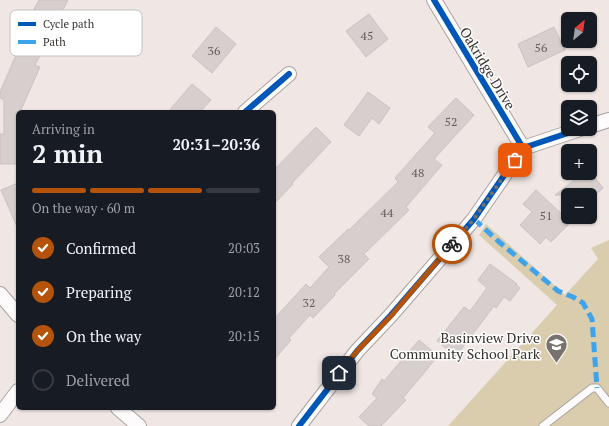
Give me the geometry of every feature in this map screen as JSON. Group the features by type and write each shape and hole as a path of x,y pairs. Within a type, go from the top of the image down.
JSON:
{"street":[{"name":"Oakridge Drive","path":"434,0 523,148"},
{"path":"247,110 289,74"},
{"path":"597,124 609,120"},
{"path":"299,426 357,351 391,316 474,219 523,148 561,135"},
{"path":"0,294 16,313"},
{"path":"0,415 16,394"},
{"path":"120,410 139,426"}],"lane":[{"path":"543,426 592,388 598,388 609,403"}],"shaded area":[{"name":"Basinview Drive Community School Park","path":"486,224 565,295 598,259 591,248 609,240 609,426 448,426 557,305 479,235"}],"building":[{"path":"39,0 68,0 63,10 34,10"},
{"path":"369,14 388,39 366,57 346,31"},
{"path":"216,27 236,44 212,73 192,56"},
{"path":"554,27 561,42 561,48 564,48 565,50 528,67 518,44"},
{"path":"16,56 40,56 35,65 40,67 21,110 16,110 16,164 0,164 0,134 4,134 4,100 0,98 0,92"},
{"path":"192,84 211,100 202,110 170,110"},
{"path":"368,92 390,108 379,124 372,118 359,136 344,125"},
{"path":"456,98 474,115 434,159 442,165 406,207 409,210 364,254 369,259 334,294 335,295 313,318 310,315 289,338 291,340 276,358 276,317 306,284 310,288 329,267 319,257 398,182 395,178 435,133 428,127"},
{"path":"316,127 331,142 276,202 276,168"},
{"path":"574,180 597,180 603,188 597,193 597,188 564,188"},
{"path":"16,184 16,224 1,190"},
{"path":"536,190 561,213 561,224 569,224 551,242 546,237 540,244 520,225 532,212 523,204"},
{"path":"561,190 561,195 555,195"},
{"path":"490,264 517,284 516,285 520,288 510,301 504,297 496,308 494,306 456,356 437,341 464,307 470,311 487,288 478,280"},
{"path":"419,340 438,356 403,398 406,400 381,426 369,426 359,417 377,398 372,394 382,379 384,381"}],"marked path":[{"path":"474,219 558,291 583,303 592,319 597,388"}],"cycle path":[{"path":"434,0 523,148"},
{"path":"247,110 289,74"},
{"path":"299,426 357,351 391,315 474,219 523,148 561,135"}],"way so far":[{"path":"452,244 474,219 515,160"}],"place":[{"name":"Basinview Drive Community School Park","path":"556,364"}],"route":[{"path":"339,373 357,351 391,316 452,244"}]}
